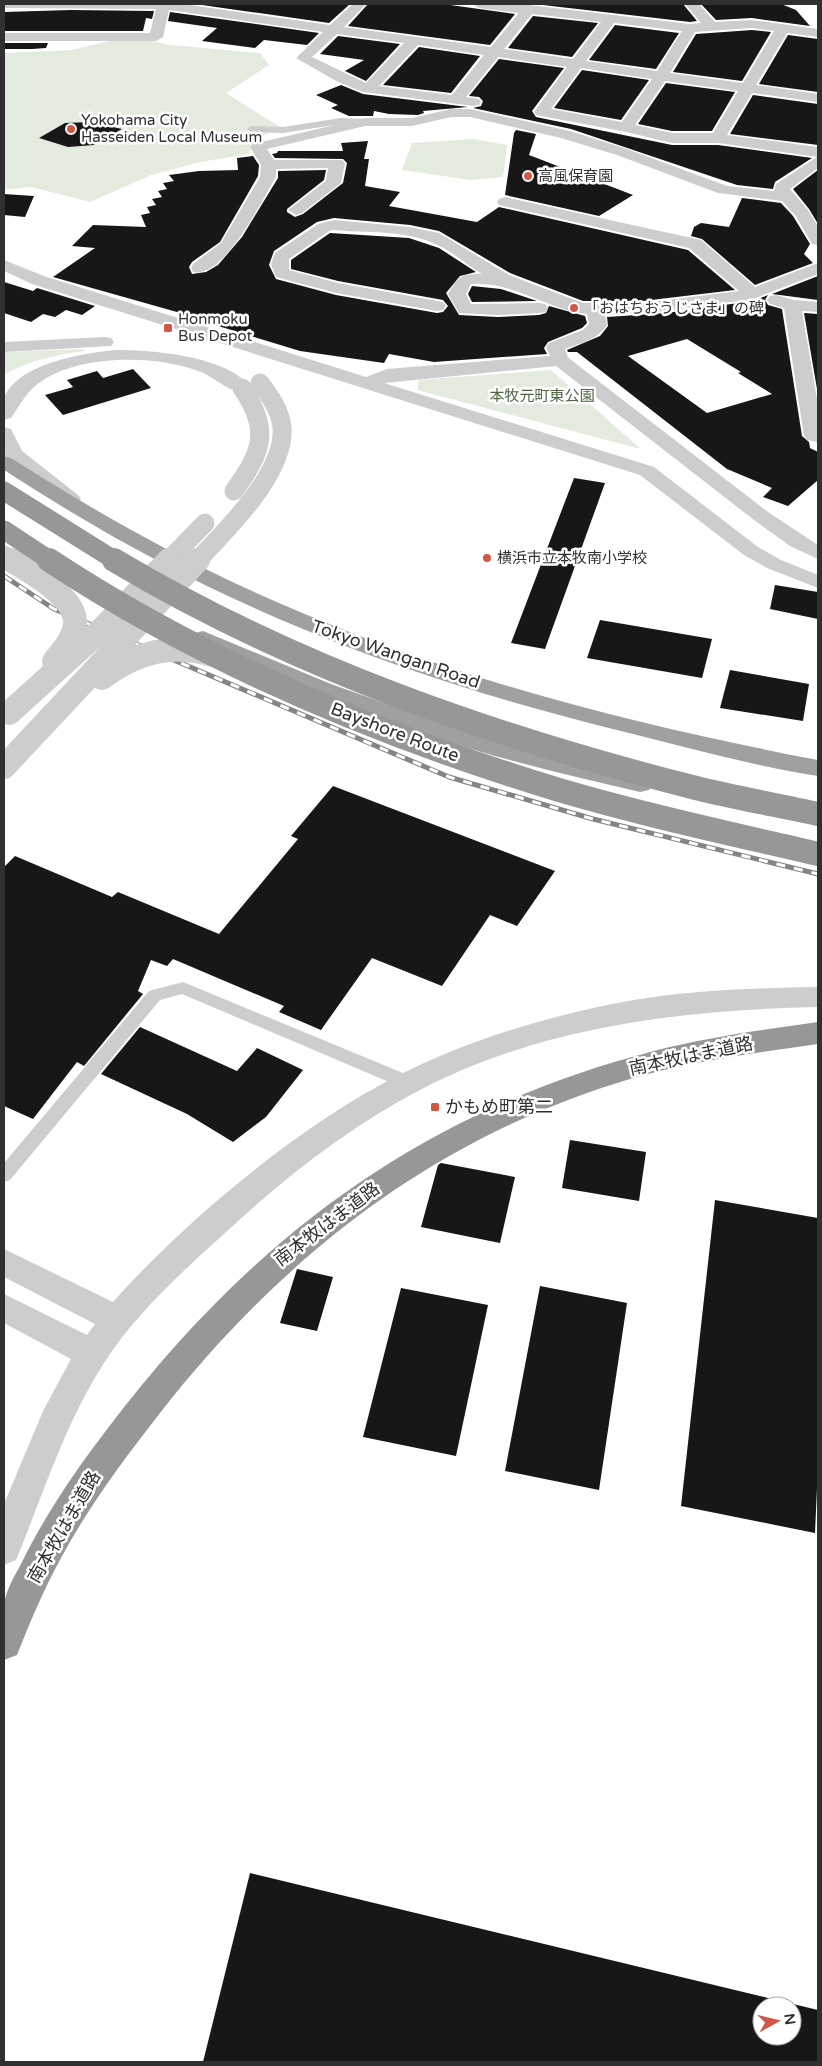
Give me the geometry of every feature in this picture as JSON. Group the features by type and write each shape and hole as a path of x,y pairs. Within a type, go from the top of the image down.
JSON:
{"highway":[{"name":"Tokyo Wangan Road","path":"4,462 97,518 222,585 310,624 409,662 511,694 606,720 708,746 818,768"},
{"name":"Bayshore Route","path":"4,491 71,535 153,582 244,630 343,673 458,716 571,753 697,788 818,814"},
{"name":"Bayshore Route","path":"4,530 127,609 313,701 431,747 560,790 693,826 818,854"},
{"path":"4,535 38,557 140,609 258,662 367,705 529,758 693,796 818,819"},
{"name":"南本牧はま道路","path":"4,1609 39,1538 65,1496 118,1422 177,1347 259,1262 341,1196 383,1167 468,1120 572,1077 642,1055 686,1044 818,1024"},
{"name":"南本牧はま道路","path":"4,1642 50,1542 104,1460 144,1406 186,1354 229,1307 281,1258 349,1204 407,1166 465,1134 517,1110 602,1077 690,1054 818,1033"}],"street":[{"path":"4,4 164,4 818,98"},
{"path":"4,38 156,37 164,4"},
{"path":"241,28 272,4"},
{"path":"360,4 303,58 343,79 368,89 456,99 541,112 626,127 672,138 718,138 818,152"},
{"path":"479,4 690,28 752,24 818,33"},
{"path":"692,4 711,26"},
{"path":"456,99 529,9"},
{"path":"541,112 610,20"},
{"path":"626,127 685,40 690,28"},
{"path":"718,138 782,29"},
{"path":"368,89 415,40"},
{"path":"199,268 227,246 268,177 269,165 258,147 365,122 412,122 452,113 476,114 565,134 622,152 724,190 787,197"},
{"path":"818,161 782,188 782,192 802,213 818,240"},
{"path":"269,165 337,162 334,182 296,210"},
{"path":"505,202 695,244 753,294 792,305 818,307"},
{"path":"437,306 304,281 282,273 279,264 281,257 324,227 334,225 410,232 433,237 448,243 478,264 498,275 534,308 581,308 595,310 639,308 753,294 818,268"},
{"path":"4,265 38,280 364,384 647,471 751,551 774,564 818,582"},
{"path":"792,305 814,436 818,436"},
{"path":"595,310 598,325 589,334 555,347 560,360 761,516 796,542 818,553"},
{"path":"4,347 102,342 162,345 187,349 231,364 251,386 278,408 282,424 282,440 276,458 266,477 230,524 4,767"},
{"path":"4,414 7,404 16,392 44,372 80,360 104,356 149,356 194,364 251,386"},
{"path":"364,384 387,375 560,360"},
{"path":"6,716 102,629 211,518 246,475 261,439 261,425 251,386"},
{"path":"4,433 14,454 26,465 97,518"},
{"path":"4,555 68,601 75,621 72,633 62,650 6,716"},
{"path":"40,729 115,667 144,653 170,649 194,650 210,654 347,708 416,732 529,758"},
{"path":"4,1548 56,1422 92,1354 116,1319 174,1260 251,1188 332,1129 409,1083 490,1048 572,1024 658,1007 749,999 818,997"},
{"path":"4,1262 116,1319"},
{"path":"4,1308 92,1354"}],"lane":[{"path":"251,129 282,130 341,121 365,122"},
{"path":"4,1175 155,995 183,988 409,1083"}],"green space":[{"path":"114,40 147,40 170,45 260,53 269,65 226,93 280,127 257,139 249,154 200,162 151,175 90,202 31,187 4,190 4,53 71,50"},
{"path":"473,139 507,145 503,177 471,180 402,170 412,143"},
{"path":"84,349 84,351 53,356 33,362 4,375 4,352"},
{"name":"本牧元町東公園","path":"551,370 641,449 417,390 419,380"}],"building":[{"path":"195,4 350,4 329,23"},
{"path":"368,4 443,4 515,14 490,45 348,26"},
{"path":"534,4 683,4 697,21 690,22"},
{"path":"701,4 781,4 796,10 810,26 752,18 716,20"},
{"path":"71,10 154,11 152,19 146,18 143,31 4,31 4,12"},
{"path":"170,12 319,33 307,45 264,40 255,48 202,41 217,28 168,21"},
{"path":"533,16 598,23 572,57 508,48"},
{"path":"615,25 679,33 656,69 589,60"},
{"path":"752,30 771,32 742,81 673,72 696,34"},
{"path":"788,35 818,39 818,92 759,84"},
{"path":"338,36 400,44 366,81 345,71 364,60 320,54"},
{"path":"4,43 48,43 46,48 4,49"},
{"path":"419,47 480,56 451,93 383,85"},
{"path":"499,59 564,68 532,111 536,117 672,145 718,145 812,158 775,182 773,189 737,185 571,129 473,108 481,106 483,101 479,97 469,96"},
{"path":"582,70 649,80 621,120 554,108"},
{"path":"666,83 735,92 712,131 672,131 638,124"},
{"path":"341,85 363,94 468,107 423,111 424,113 418,115 389,114 374,111 373,116 349,116 331,108 338,105 316,95"},
{"path":"753,95 818,104 818,145 730,134"},
{"path":"91,122 122,129 94,145 68,147 39,138 65,123"},
{"path":"516,130 536,134 529,155 633,195 599,216 505,195"},
{"path":"368,141 364,159 369,159 365,186 400,192 389,206 477,222 499,207 688,250 735,290 643,301 583,301 510,273 439,231 410,225 334,218 317,222 274,251 269,265 276,279 336,295 437,313 443,312 448,306 443,300 338,281 291,269 291,260 330,233 409,238 439,248 476,272 460,276 446,293 459,315 498,317 539,315 546,313 549,306 585,316 587,323 582,328 548,342 544,348 547,354 434,362 389,354 384,363 300,351 182,315 184,314 53,277 95,248 72,246 93,225 146,227 141,215 150,213 147,207 156,205 152,199 162,197 158,191 167,189 163,183 174,181 169,175 199,171 238,170 237,158 253,156 259,165 258,176 220,242 192,262 189,267 192,274 206,272 218,265 242,237 278,178 278,171 326,170 324,180 287,209 287,212 295,217 303,214 343,183 347,163 343,159 275,158 272,154 278,151 343,151 341,143"},
{"path":"818,170 818,224 793,189"},
{"path":"4,194 34,196 25,217 4,215"},
{"path":"742,198 781,203 793,216 810,244 804,254 813,263 755,285 702,239 691,236 694,227 701,223 729,227"},
{"path":"818,276 818,300 772,294"},
{"path":"4,282 33,291 37,288 95,306 82,315 66,310 55,317 43,314 31,322 4,313"},
{"path":"472,286 501,289 537,301 472,302 468,294"},
{"path":"768,295 765,300 768,305 782,309 802,436 809,442 810,448 818,452 818,480 788,506 763,497 772,488 727,469 577,352 568,352 567,350 600,336 608,326 607,317 666,313 753,301","holes":["687,339 741,372 738,373 772,394 707,413 628,356"]},
{"path":"804,313 818,314 818,390 817,389"},
{"path":"133,369 151,388 63,415 45,395 73,387 67,380 97,371 103,378"},
{"path":"574,478 605,483 545,649 511,643"},
{"path":"775,585 818,592 818,619 770,609"},
{"path":"600,620 712,639 702,678 587,658"},
{"path":"730,670 809,684 803,721 720,708"},
{"path":"333,786 555,871 517,926 490,915 442,986 372,958 321,1030 279,1012 284,1006 173,959 167,966 151,960 138,991 143,994 84,1066 77,1062 33,1119 4,1106 4,867 15,856 112,897 118,892 219,934 298,839 291,836"},
{"path":"140,1027 237,1071 257,1048 303,1070 266,1117 233,1142 187,1114 101,1074"},
{"path":"570,1140 646,1152 639,1201 562,1188"},
{"path":"441,1163 515,1177 500,1243 421,1227 438,1165"},
{"path":"715,1200 818,1218 818,1466 815,1533 681,1506"},
{"path":"297,1269 333,1277 317,1331 280,1323"},
{"path":"540,1286 627,1303 599,1490 505,1471"},
{"path":"401,1288 488,1305 456,1456 363,1437"},
{"path":"250,1873 760,1996 752,1996 752,2046 802,2046 802,2006 818,2010 818,2062 203,2062"}],"railway":[{"path":"4,576 54,609 449,777 593,819 818,874"}],"place":[{"name":"Yokohama City Hasseiden Local Museum","path":"71,129"},
{"name":"高風保育園","path":"528,176"},
{"name":"「おはちおうじさま」の碑","path":"574,308"},
{"name":"Honmoku Bus Depot","path":"168,328"},
{"name":"横浜市立本牧南小学校","path":"487,558"},
{"name":"かもめ町第二","path":"435,1107"}]}
